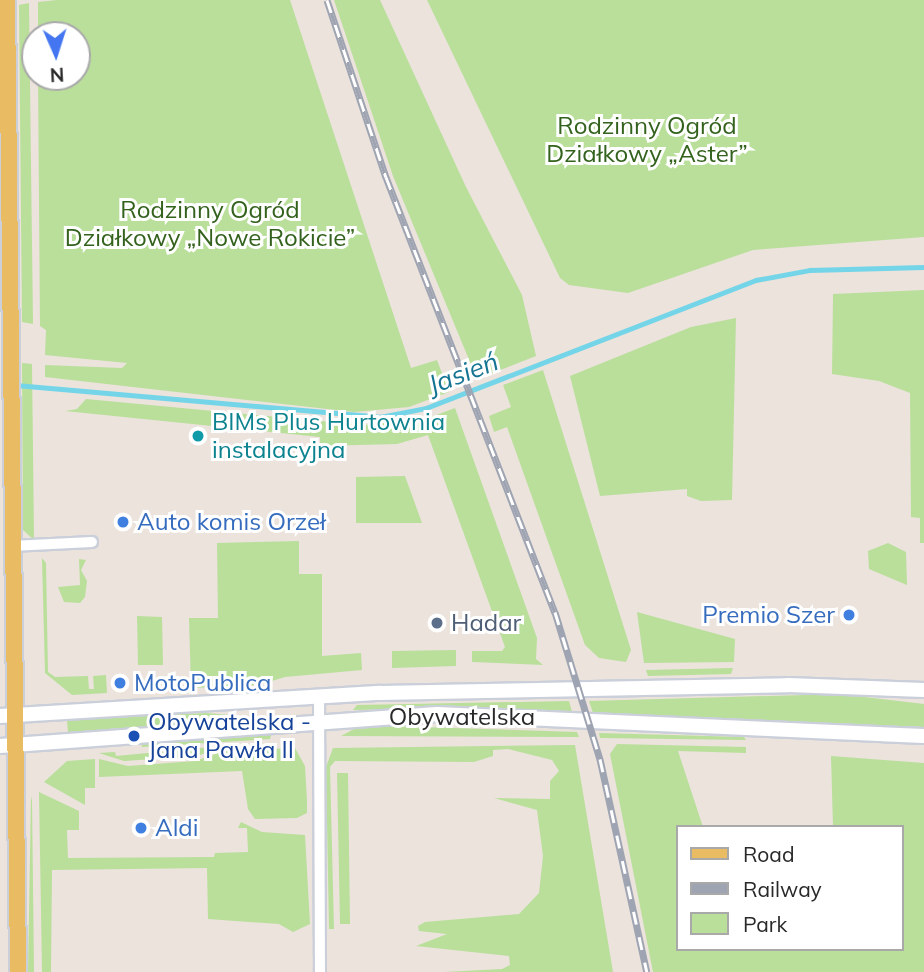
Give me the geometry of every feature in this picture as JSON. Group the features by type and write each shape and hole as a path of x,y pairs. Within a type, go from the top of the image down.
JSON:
{"main road":[{"path":"7,0 5,271 10,373 11,546 7,716 18,972"},
{"name":"Obywatelska","path":"7,716 319,696 788,685 924,690"},
{"name":"Obywatelska","path":"8,745 319,721 481,715 924,736"}],"street":[{"path":"11,546 92,542"},
{"path":"319,696 320,972"}],"green space":[{"name":"Rodzinny Ogród Działkowy „Nowe Rokicie”","path":"290,0 411,368 437,360 449,392 409,407 354,412 45,377 45,365 122,368 127,363 45,355 46,330 40,326 38,91 91,91 91,21 38,21 38,2"},
{"path":"334,0 380,0 466,187 522,295 536,356 477,379 393,176"},
{"name":"Rodzinny Ogród Działkowy „Aster”","path":"427,0 924,0 924,237 753,250 628,293 569,285 560,278"},
{"path":"29,3 29,21 21,21 21,91 30,91 33,324 22,322 19,5"},
{"path":"924,290 924,543 920,543 920,518 911,517 910,393 879,381 832,374 833,294"},
{"path":"736,318 732,500 701,501 687,496 687,489 600,496 570,376 691,327"},
{"path":"22,363 32,364 34,540 23,530"},
{"path":"543,370 631,650 626,662 599,658 585,645 507,427 494,432 489,416 511,407 503,385"},
{"path":"86,399 364,425 423,420 455,408 537,638 536,659 543,665 472,662 472,651 502,651 505,647 428,435 397,444 320,446 320,437 65,411 77,409"},
{"path":"405,476 422,523 356,523 356,477"},
{"path":"299,541 299,574 322,574 322,656 361,653 362,670 285,677 259,685 191,688 189,618 218,618 217,543"},
{"path":"888,543 906,552 907,585 869,569 868,551"},
{"path":"42,558 46,563 48,672 55,677 88,676 89,689 94,689 93,676 106,675 107,693 72,695 45,673"},
{"path":"79,559 86,560 81,570 87,581 85,597 80,603 64,602 58,587 80,585"},
{"path":"637,612 735,639 734,662 644,663"},
{"path":"137,616 162,617 163,665 138,665"},
{"path":"456,650 456,666 392,668 392,651"},
{"path":"733,668 731,674 648,676 646,670"},
{"path":"839,694 924,704 924,727 593,713 589,701"},
{"path":"569,701 572,712 482,707 353,710 357,705"},
{"path":"206,713 266,718 68,732 67,720"},
{"path":"389,726 577,732 579,737 341,736 354,729"},
{"path":"272,732 270,739 142,747 141,742"},
{"path":"599,733 744,737 746,740 600,738"},
{"path":"617,744 746,747 746,753 678,751 702,825 676,825 676,951 903,951 903,825 833,825 831,756 924,763 924,972 653,972 610,754"},
{"path":"575,745 613,972 444,972 502,969 510,965 509,956 416,946 447,934 419,931 418,926 425,922 519,914 539,893 543,856 537,810 494,798 550,799 550,781 559,771 552,760 508,749 493,750 493,756 474,762 335,761 330,767 334,929 329,929 326,767 333,748"},
{"path":"221,746 198,756 124,761 99,753 115,752 116,756"},
{"path":"295,748 305,766 307,801 307,813 297,818 255,819 248,809 242,771 99,777 99,759 128,766 195,761 224,751"},
{"path":"95,759 95,788 85,788 85,805 44,782 67,761"},
{"path":"337,773 348,773 350,924 340,924"},
{"path":"39,792 79,811 79,830 67,830 68,858 214,857 215,853 248,852 247,828 238,828 241,822 262,832 305,835 310,924 293,932 279,924 208,919 207,868 52,870 51,972 42,972"},
{"path":"31,796 34,972 28,972"}],"waterway":[{"name":"Jasień","path":"16,385 380,417 426,408 756,280 810,270 924,267"}],"railway":[{"path":"327,0 386,177 555,612 600,759 647,972"}],"place":[{"name":"BIMs Plus Hurtownia instalacyjna","path":"198,436"},
{"name":"Auto komis Orzeł","path":"123,522"},
{"name":"Premio Szer","path":"849,615"},
{"name":"Hadar","path":"437,623"},
{"name":"MotoPublica","path":"120,683"},
{"name":"Obywatelska - Jana Pawła II","path":"134,736"},
{"name":"Aldi","path":"141,828"}]}
